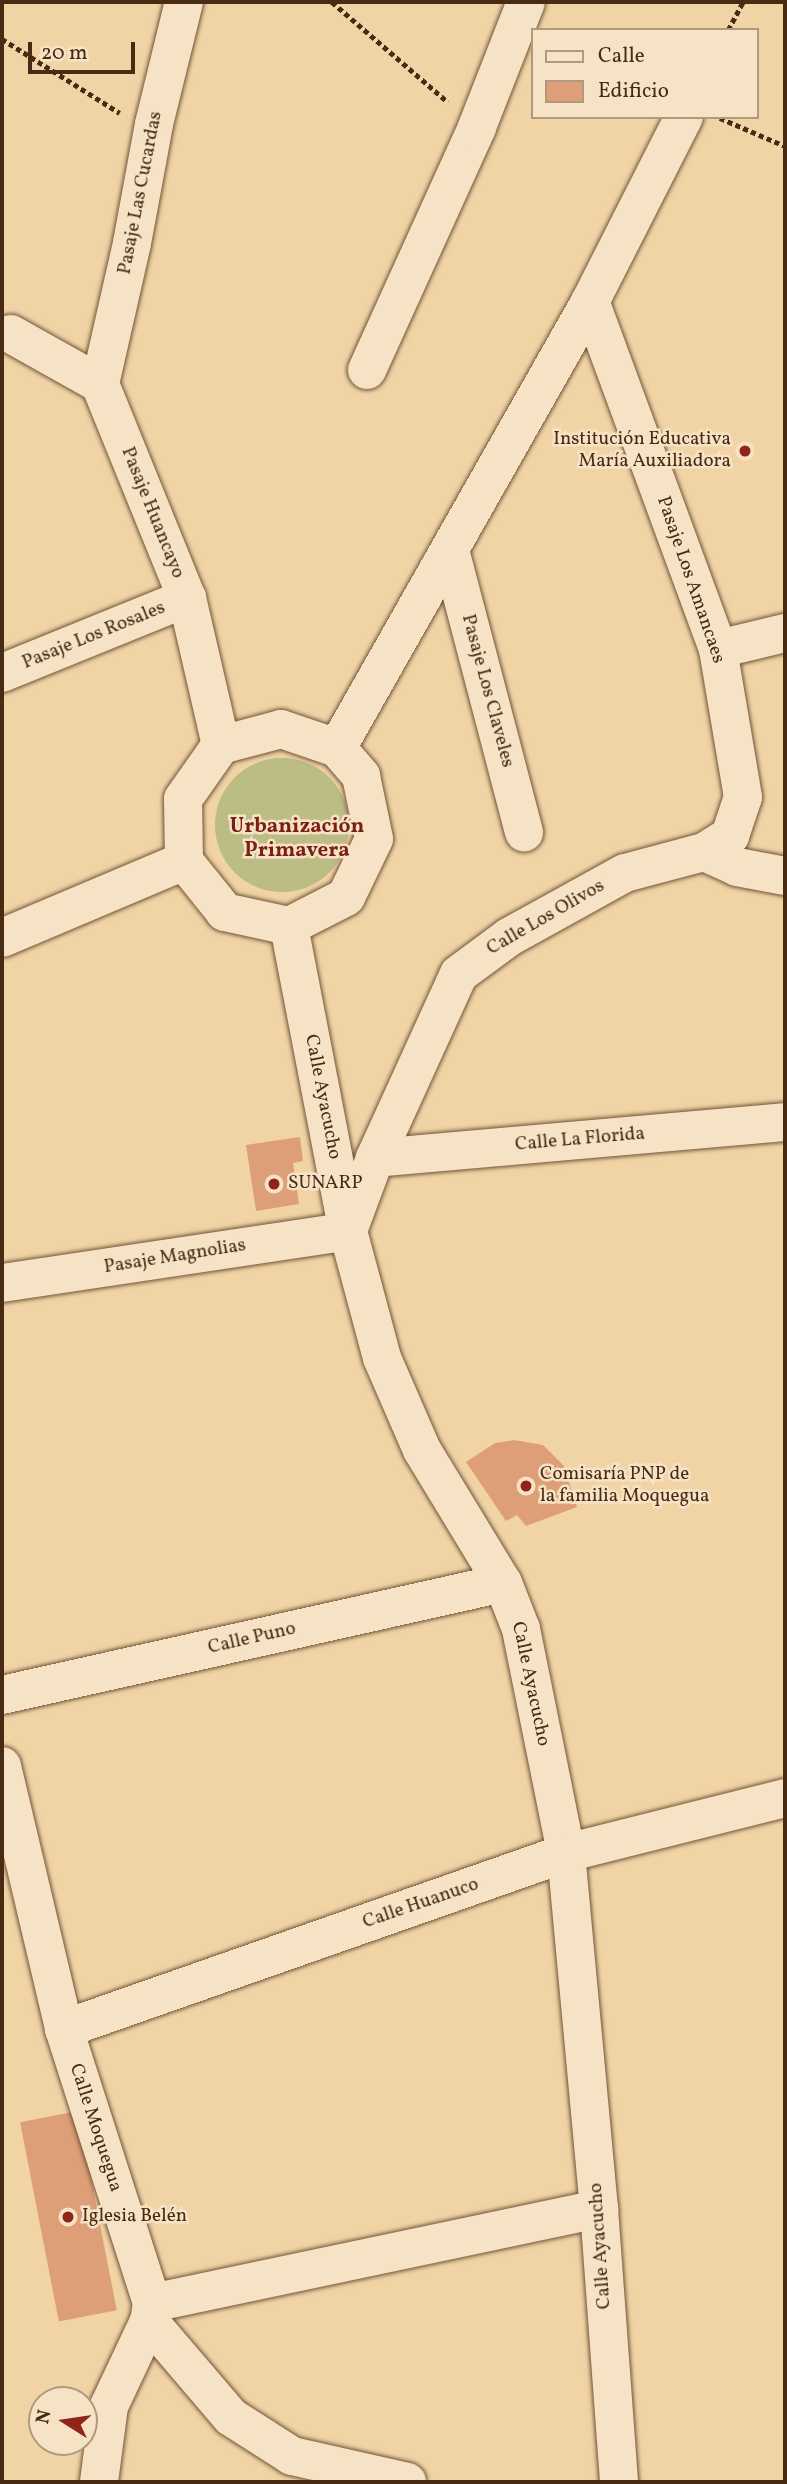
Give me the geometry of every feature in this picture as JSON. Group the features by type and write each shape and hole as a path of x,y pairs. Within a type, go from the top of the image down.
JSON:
{"street":[{"name":"Pasaje Las Cucardas","path":"100,384 132,243 154,124 184,2"},
{"path":"367,370 477,127 526,2"},
{"path":"337,748 590,302 683,119"},
{"name":"Pasaje Los Amancaes","path":"590,302 718,649 743,797 730,836 704,852"},
{"path":"11,334 100,384"},
{"name":"Pasaje Huancayo","path":"100,384 187,598 220,745"},
{"name":"Pasaje Los Claveles","path":"450,550 524,832"},
{"name":"Pasaje Los Rosales","path":"2,673 187,598"},
{"path":"718,649 785,633"},
{"path":"281,729 337,748 361,776 374,839 346,897 289,926 225,912 184,861 183,799 220,745 281,729"},
{"path":"704,852 737,867 785,876"},
{"name":"Calle Los Olivos","path":"348,1231 375,1158 459,974 509,937 625,873 704,852"},
{"path":"2,938 184,861"},
{"name":"Calle Ayacucho","path":"289,926 348,1231 382,1358 422,1450 503,1583 521,1629 566,1853 599,2209 619,2482"},
{"name":"Calle La Florida","path":"375,1158 785,1122"},
{"name":"Pasaje Magnolias","path":"2,1283 348,1231"},
{"name":"Calle Puno","path":"2,1695 503,1583"},
{"name":"Calle Moquegua","path":"2,1766 64,2029 150,2312"},
{"name":"Calle Huanuco","path":"64,2029 566,1853 785,1798"},
{"path":"150,2312 599,2209"},
{"path":"99,2482 109,2406 150,2312"},
{"path":"150,2312 231,2417 292,2456 407,2482"}],"path":[{"path":"332,2 477,127"},
{"path":"730,28 743,2"},
{"path":"2,39 122,114 154,124"},
{"path":"724,119 785,146"}],"green space":[{"path":"282,758 308,763 329,778 344,799 349,825 344,851 329,872 308,887 282,892 256,887 235,872 220,851 215,825 220,799 235,778 256,763"}],"building":[{"name":"SUNARP","path":"300,1137 303,1161 293,1163 299,1204 256,1211 246,1145"},
{"name":"Comisaría PNP de la familia Moquegua","path":"514,1440 543,1445 564,1466 577,1507 526,1526 517,1515 506,1521 466,1462 495,1443"},
{"name":"Iglesia Belén","path":"78,2111 117,2310 59,2322 20,2122"}],"place":[{"name":"Institución Educativa María Auxiliadora","path":"745,451"},
{"name":"SUNARP","path":"274,1184"},
{"name":"Comisaría PNP de la familia Moquegua","path":"526,1486"},
{"name":"Iglesia Belén","path":"68,2217"}],"district":[{"name":"Urbanización Primavera","path":"297,839"}]}
